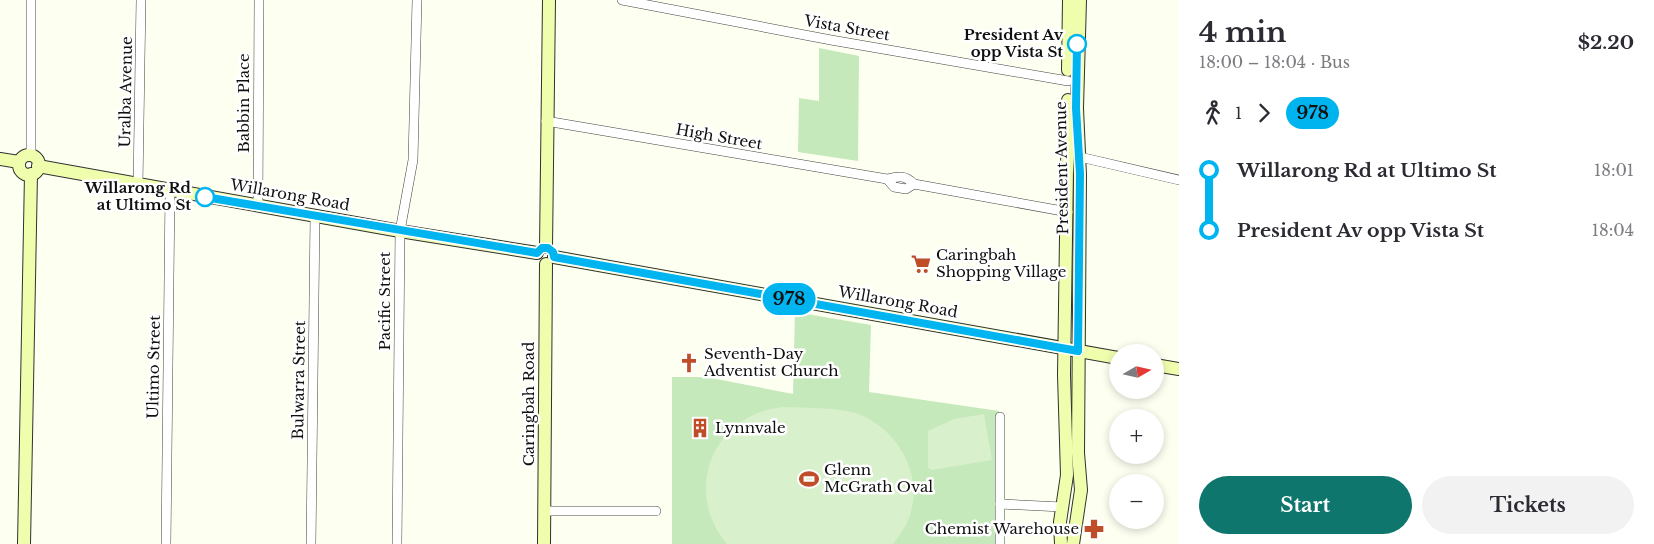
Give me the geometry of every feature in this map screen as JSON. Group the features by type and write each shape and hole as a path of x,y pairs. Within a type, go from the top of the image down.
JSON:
{"street":[{"path":"31,155 32,0"},
{"name":"Uralba Avenue","path":"138,185 141,0"},
{"name":"Babbin Place","path":"258,206 259,0"},
{"name":"Pacific Street","path":"397,544 400,231 413,160 417,0"},
{"name":"Caringbah Road","path":"544,544 546,121 549,0"},
{"name":"Vista Street","path":"622,0 831,40 1068,80"},
{"name":"President Avenue","path":"1069,0 1068,80 1074,156"},
{"name":"President Avenue","path":"1061,544 1062,507 1067,475 1072,350 1074,156 1080,0"},
{"name":"High Street","path":"546,121 887,179 908,178 914,184 1074,213"},
{"path":"19,162 23,157 31,155 37,159 35,170 24,544"},
{"path":"1074,156 1179,180"},
{"path":"0,159 19,162"},
{"path":"19,162 22,172 35,170"},
{"name":"Willarong Road","path":"35,170 170,190 546,255 1109,356"},
{"name":"Ultimo Street","path":"166,544 170,190"},
{"name":"Bulwarra Street","path":"311,544 315,216"},
{"name":"President Avenue","path":"1072,350 1081,497 1073,544"},
{"path":"1164,366 1179,369"},
{"path":"1000,417 1000,544"},
{"path":"1000,504 1062,507 1069,501 1073,473 1078,461"},
{"path":"544,511 656,511"}],"green space":[{"path":"819,48 859,56 858,161 798,152 799,98 819,101"},
{"path":"795,312 871,325 869,392 999,411 998,430 995,431 996,544 672,544 672,377 706,377 793,394"},
{"name":"Glenn McGrath Oval","path":"783,407 829,409 855,413 881,427 892,438 908,463 914,492 907,522 893,544 727,544 714,523 707,501 706,479 712,458 723,439 738,424 759,413"},
{"path":"984,414 992,460 932,470 928,468 928,431 954,419"}],"bus line":[{"name":"978","path":"205,197 537,253 540,249 546,247 553,252 554,257 1078,351 1080,174 1076,108 1077,44"}],"place":[{"name":"President Av opp Vista St","path":"1077,44"},
{"name":"Willarong Rd at Ultimo St","path":"205,197"},
{"name":"Caringbah Shopping Village","path":"921,264"},
{"name":"Seventh-Day Adventist Church","path":"689,363"},
{"name":"Lynnvale","path":"700,428"},
{"name":"Glenn McGrath Oval","path":"809,479"},
{"name":"Chemist Warehouse","path":"1094,529"}]}
